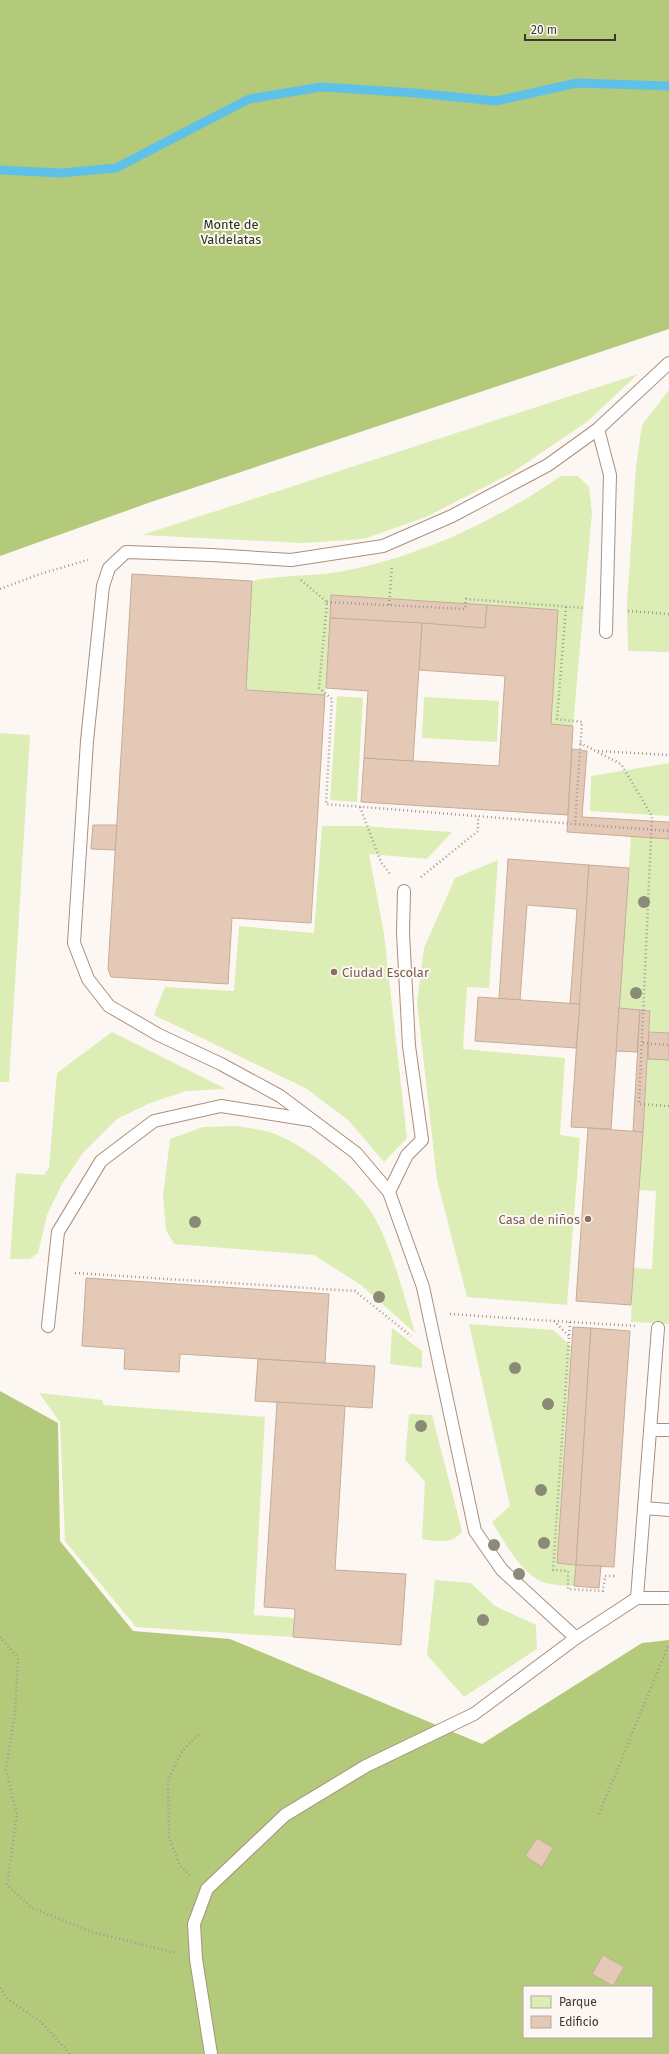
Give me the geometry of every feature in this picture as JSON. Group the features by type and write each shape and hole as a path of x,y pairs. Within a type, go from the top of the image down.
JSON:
{"lane":[{"path":"576,1638 502,1570 475,1531 423,1288 389,1192 356,1153 280,1096 221,1064 159,1035 109,1006 88,979 74,943 87,749 103,586 109,568 126,552 292,560 383,546 452,516 548,465 598,429 669,363"},
{"path":"598,429 610,475 606,632"},
{"path":"389,1192 407,1155 422,1140 409,1046 403,934 404,891"},
{"path":"48,1326 58,1232 101,1161 154,1121 221,1106 313,1120"},
{"path":"637,1598 658,1328"},
{"path":"650,1430 669,1430"},
{"path":"644,1508 669,1510"},
{"path":"211,2054 196,1959 194,1924 207,1889 285,1815 366,1766 474,1714 576,1638 637,1598 669,1598"}],"path":[{"path":"0,589 40,574 90,560"},
{"path":"389,605 392,560"},
{"path":"296,576 327,602 465,609 466,599 566,607 557,719 582,722 575,824"},
{"path":"327,602 319,688 332,699 326,804 669,831"},
{"path":"580,742 621,764 652,816 639,1104 669,1106"},
{"path":"596,751 669,755"},
{"path":"360,807 381,862 404,891 478,830 478,816"},
{"path":"642,1043 669,1045"},
{"path":"69,1273 355,1291 422,1346 437,1352"},
{"path":"429,1312 658,1328"},
{"path":"554,1321 569,1336"},
{"path":"570,1322 553,1570 568,1571 568,1589 603,1591 605,1576 639,1577"},
{"path":"0,1637 18,1658 15,1713 6,1770 17,1814 7,1885 32,1908 92,1932 196,1959"},
{"path":"599,1814 669,1644"},
{"path":"200,1733 182,1751 168,1780 169,1837 180,1866 207,1889"},
{"path":"0,1988 8,2000 40,2021 70,2054"}],"green space":[{"name":"Monte de Valdelatas","path":"0,0 669,0 669,329 151,502 0,556"},
{"path":"638,374 587,422 510,474 426,517 364,539 303,543 142,535"},
{"path":"669,390 669,652 628,651 627,604 636,467 642,425"},
{"path":"561,476 578,476 589,487 592,513 573,726 551,724 558,610 332,595 325,695 246,690 252,581 276,577 325,574 349,570 405,555 460,534 486,521 537,492"},
{"path":"337,696 363,698 357,802 330,800"},
{"path":"424,697 499,701 497,742 422,738"},
{"path":"0,733 30,735 9,1082 0,1082"},
{"path":"669,763 669,816 590,811 591,776"},
{"path":"322,826 361,826 452,832 427,859 369,854 384,934 407,1138 384,1162 348,1120 307,1089 154,1015 165,987 234,991 239,926 314,933"},
{"path":"631,836 669,839 669,1033 649,1032 650,1011 619,1008"},
{"path":"498,860 489,988 467,987 463,1049 565,1058 560,1135 580,1138 567,1305 467,1297 437,1180 417,1002 424,948 455,878"},
{"path":"112,1032 226,1089 186,1091 150,1103 117,1119 83,1153 62,1184 47,1215 38,1253 30,1259 10,1259 16,1173 44,1175 49,1168 57,1073"},
{"path":"648,1059 669,1060 669,1324 631,1322 633,1268 652,1269 656,1191 639,1190"},
{"path":"237,1126 270,1132 299,1146 330,1168 357,1194 368,1207 376,1220 388,1247 415,1333 361,1285 314,1255 174,1244 166,1230 163,1196 170,1139 203,1127"},
{"path":"469,1324 553,1330 571,1346 557,1563 576,1565 574,1586 562,1586 543,1582 527,1572 520,1565 492,1522 510,1506"},
{"path":"392,1328 422,1351 422,1368 390,1364"},
{"path":"0,1391 58,1423 60,1541 133,1631 230,1639 482,1744 642,1643 669,1640 669,2054 0,2054"},
{"path":"39,1393 102,1400 104,1405 265,1417 254,1615 294,1618 293,1637 136,1627 65,1541 60,1422"},
{"path":"409,1414 432,1415 462,1531 454,1538 449,1540 438,1541 422,1539 425,1482 405,1459"},
{"path":"435,1580 471,1583 495,1606 536,1625 537,1649 464,1697 427,1655"}],"building":[{"path":"132,574 252,581 246,690 325,695 311,923 232,918 228,984 111,977 108,969"},
{"path":"331,595 487,605 485,628 330,618"},
{"path":"487,605 558,610 551,724 573,726 568,815 361,802 364,758 499,766 505,676 419,670 422,623 485,628"},
{"path":"330,618 422,623 413,761 364,758 368,691 326,688"},
{"path":"572,749 587,751 582,817 669,822 669,839 567,832"},
{"path":"93,825 117,825 115,850 91,849"},
{"path":"508,859 589,865 580,1004 570,1004 577,909 527,905 520,1000 499,999"},
{"path":"589,865 629,868 611,1129 571,1127"},
{"path":"478,997 580,1004 576,1048 475,1041"},
{"path":"619,1008 640,1010 637,1052 616,1051"},
{"path":"640,1010 650,1011 643,1132 633,1131"},
{"path":"649,1032 669,1033 669,1060 648,1059"},
{"path":"588,1128 643,1132 631,1305 576,1301"},
{"path":"86,1278 329,1294 325,1363 180,1354 179,1372 124,1369 125,1349 82,1346"},
{"path":"573,1327 591,1328 576,1565 557,1563"},
{"path":"591,1328 630,1331 614,1567 576,1565"},
{"path":"258,1359 375,1366 372,1408 255,1401"},
{"path":"277,1402 345,1406 335,1570 406,1574 401,1645 293,1637 295,1609 264,1607"},
{"path":"576,1565 601,1566 599,1588 574,1586"},
{"path":"537,1838 553,1848 542,1867 525,1856"},
{"path":"603,1955 624,1967 613,1986 592,1974"}],"waterway":[{"path":"0,170 61,173 116,168 249,99 321,87 415,93 496,101 577,83 669,86"}],"place":[{"name":"Ciudad Escolar","path":"334,972"},
{"name":"Casa de niños","path":"588,1219"}]}
